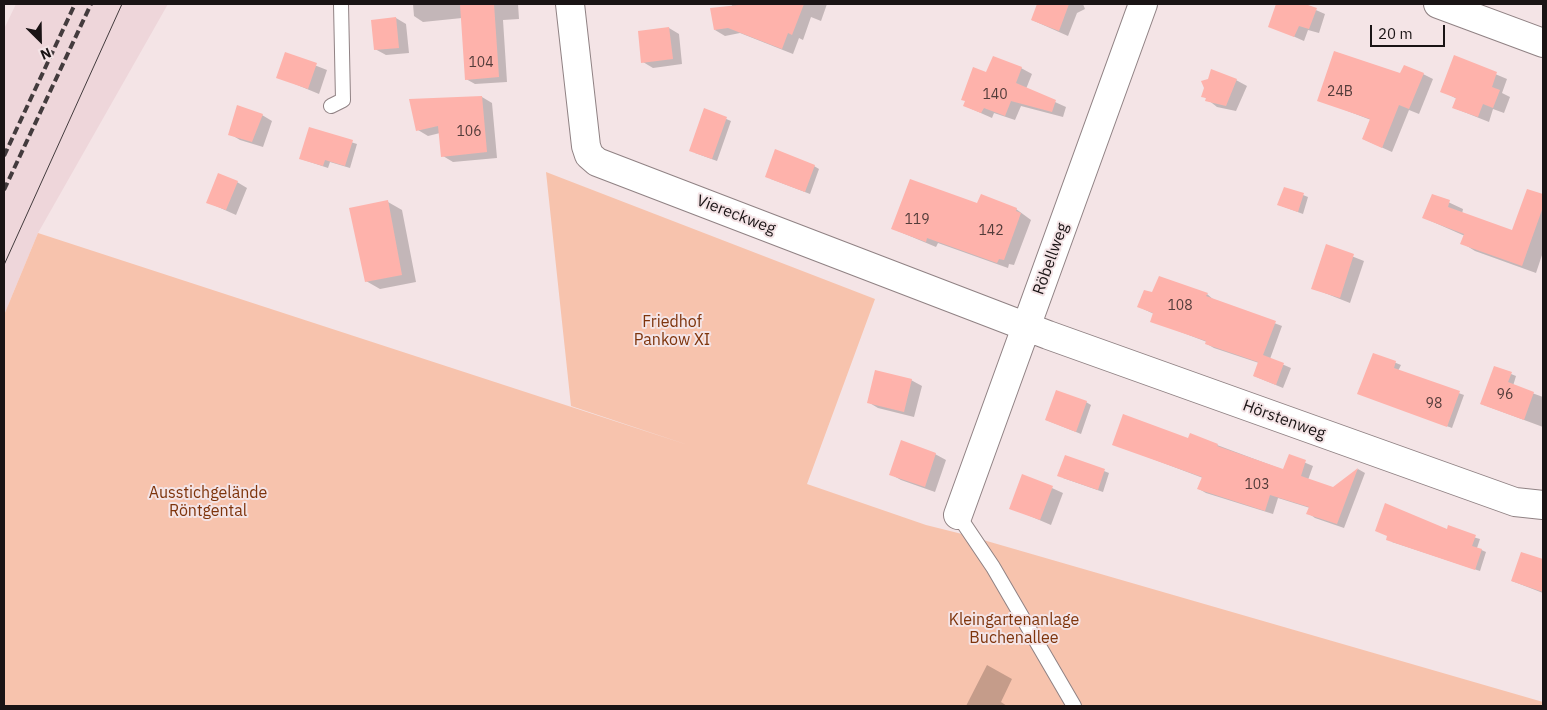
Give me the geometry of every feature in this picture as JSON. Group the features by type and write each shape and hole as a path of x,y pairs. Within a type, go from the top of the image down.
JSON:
{"street":[{"name":"Viereckweg","path":"570,4 586,146 590,155 597,162 1026,327"},
{"name":"Röbellweg","path":"958,515 1143,4"},
{"path":"1438,4 1543,43"},
{"name":"Hörstenweg","path":"1026,327 1515,502 1543,505"}],"lane":[{"path":"331,106 343,100 341,4"},
{"path":"958,515 993,568 1074,706"}],"shaded area":[{"path":"16,4 168,4 38,233 4,315 4,29"}],"green space":[{"name":"Ausstichgelände Röntgental","path":"546,172 875,299 807,484 926,525 1543,702 1543,706 4,706 4,315 38,233 688,445 571,406"}],"building":[{"path":"460,4 494,4 499,77 465,80"},
{"path":"748,4 804,4 792,35 788,33 782,49 728,28 714,30 710,8"},
{"path":"1037,4 1069,4 1059,31 1031,20"},
{"path":"1276,4 1305,4 1317,8 1309,29 1299,26 1294,37 1268,27"},
{"path":"396,17 399,48 374,50 371,20"},
{"path":"669,27 673,59 641,63 638,31"},
{"path":"1334,51 1400,73 1404,65 1424,73 1409,109 1399,105 1382,148 1362,139 1370,119 1317,101"},
{"path":"285,52 317,63 308,89 276,78"},
{"path":"1454,55 1497,72 1492,87 1500,90 1493,108 1483,104 1478,117 1452,108 1456,98 1440,92"},
{"path":"993,56 1022,67 1016,83 1056,100 1052,112 1011,101 1005,116 984,108 981,113 963,106 965,101 961,100 973,67 986,72"},
{"path":"1211,69 1237,79 1226,106 1205,101 1206,98 1201,97 1204,88 1201,81 1208,79"},
{"path":"482,96 487,152 441,157 438,126 416,131 409,99"},
{"path":"237,105 263,114 252,142 228,135"},
{"path":"704,108 727,117 712,159 689,151"},
{"path":"309,127 353,140 345,166 325,160 323,166 299,159"},
{"path":"775,149 815,165 805,192 765,177"},
{"path":"218,173 238,181 226,210 206,203"},
{"path":"910,179 977,203 981,194 1017,208 1016,211 1021,213 1004,260 999,259 997,263 927,238 926,242 891,229"},
{"path":"1284,187 1304,193 1298,212 1277,205"},
{"path":"1527,189 1543,194 1543,207 1522,266 1460,244 1464,234 1422,218 1432,194 1450,200 1448,207 1512,230"},
{"path":"388,200 402,275 365,282 349,208"},
{"path":"1326,244 1354,254 1340,298 1311,289"},
{"path":"1159,276 1208,293 1206,296 1276,321 1263,355 1284,363 1276,385 1253,376 1258,362 1205,344 1206,341 1150,322 1153,313 1137,307 1144,290 1152,292"},
{"path":"1373,353 1396,361 1394,368 1460,391 1447,427 1357,394"},
{"path":"1494,366 1512,372 1508,382 1534,392 1524,420 1480,404"},
{"path":"875,370 912,379 904,412 867,403"},
{"path":"1056,390 1087,401 1076,432 1045,420"},
{"path":"1123,414 1188,438 1190,433 1218,444 1217,446 1283,469 1289,454 1306,460 1301,476 1333,487 1358,468 1337,524 1306,514 1309,507 1270,495 1265,511 1197,489 1202,477 1112,445"},
{"path":"901,440 936,453 925,487 889,475"},
{"path":"1065,455 1105,469 1098,490 1057,476"},
{"path":"1022,474 1053,486 1040,520 1009,509"},
{"path":"1385,503 1447,529 1448,525 1476,535 1472,546 1482,549 1475,570 1386,540 1387,536 1375,531"},
{"path":"1521,552 1543,559 1543,592 1511,581"}],"tram line":[{"path":"4,265 122,4"}],"railway":[{"path":"4,156 75,4"},
{"path":"4,190 91,4"}],"park label":[{"name":"Friedhof Pankow XI","path":"672,331"},
{"name":"Kleingartenanlage Buchenallee","path":"1014,629"}]}
